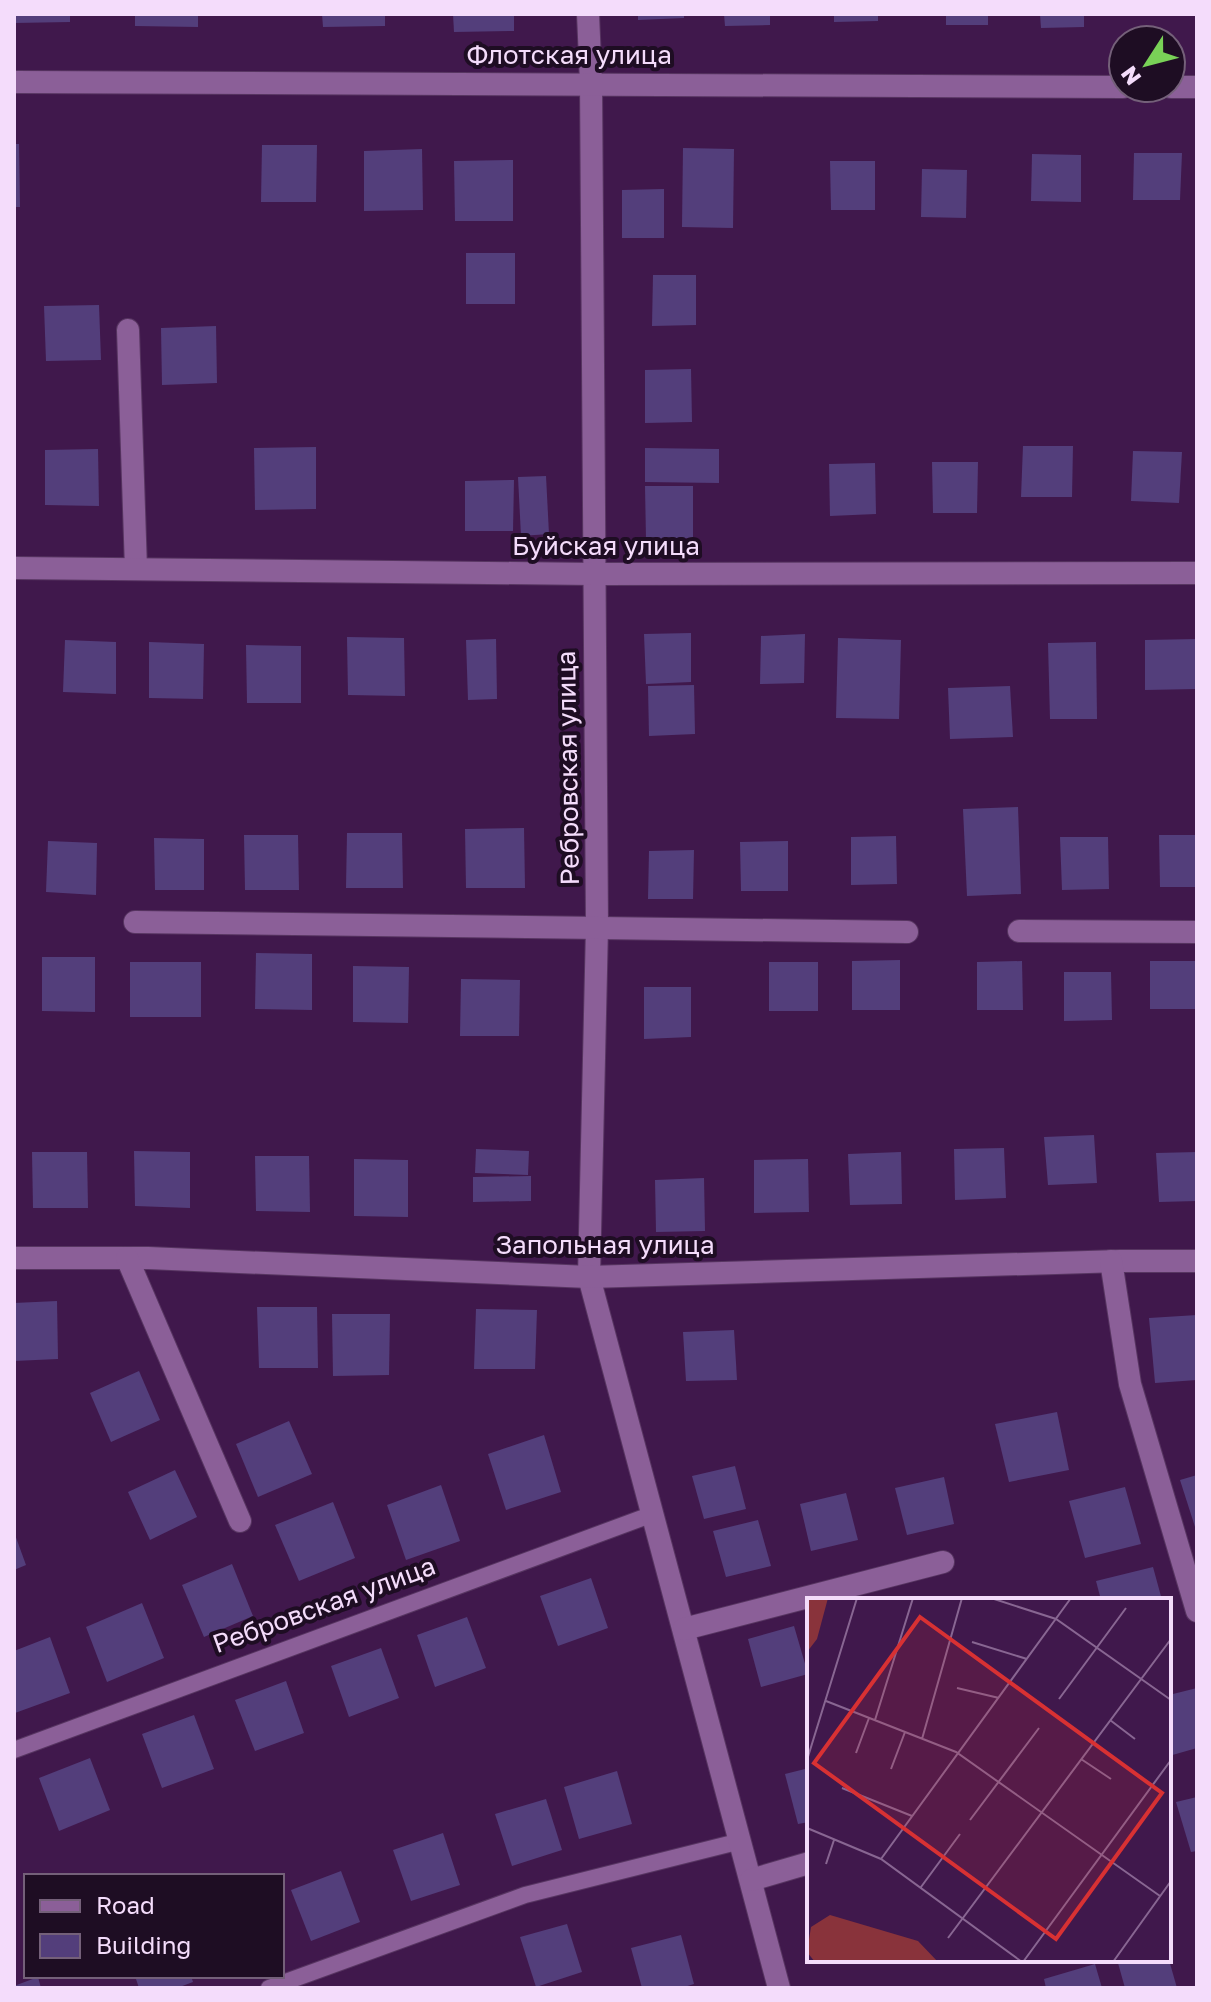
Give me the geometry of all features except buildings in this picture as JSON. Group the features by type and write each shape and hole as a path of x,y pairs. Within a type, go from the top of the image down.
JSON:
{"street":[{"name":"Ребровская улица","path":"588,14 597,927 589,1277 779,1988"},
{"name":"Флотская улица","path":"14,82 1107,87"},
{"path":"128,330 136,569"},
{"name":"Буйская улица","path":"14,568 594,574 1197,573"},
{"path":"135,922 907,932"},
{"path":"1019,931 1197,932"},
{"name":"Запольная улица","path":"14,1258 127,1258 589,1277 1197,1261"},
{"path":"127,1258 240,1521"},
{"path":"1111,1261 1130,1384 1197,1611"},
{"path":"684,1629 943,1562"},
{"path":"751,1880 807,1864"}],"lane":[{"name":"Ребровская улица","path":"14,1750 653,1514"},
{"path":"269,1988 525,1895 741,1841"}]}
